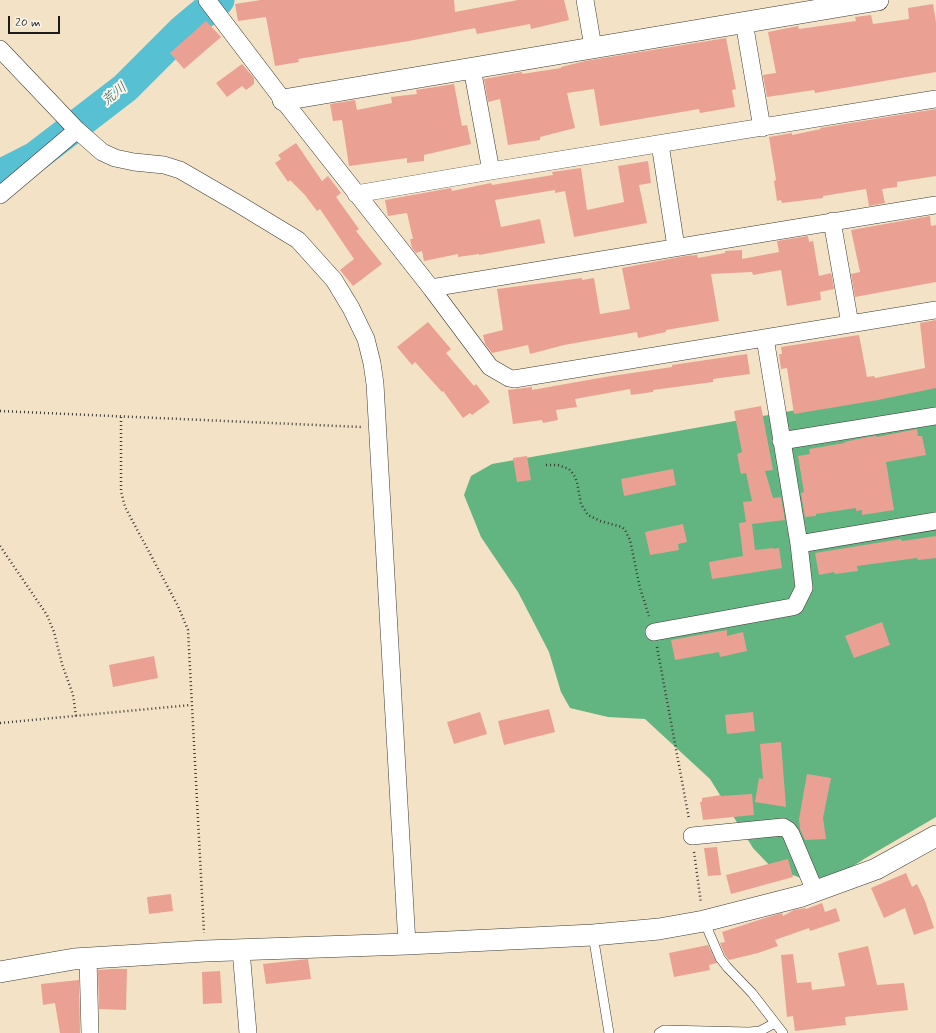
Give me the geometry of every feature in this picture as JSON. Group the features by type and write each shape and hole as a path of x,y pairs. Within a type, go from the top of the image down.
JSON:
{"street":[{"path":"209,0 283,100 490,367 509,378 514,379 936,310"},
{"path":"585,0 593,47"},
{"path":"283,100 878,0"},
{"path":"744,22 762,128"},
{"path":"0,49 77,130 102,152 115,158 134,162 164,165 180,170 291,235 304,246 334,280 352,308 366,339 375,384 407,944"},
{"path":"472,68 491,171"},
{"path":"356,194 936,99"},
{"path":"0,195 77,130"},
{"path":"660,144 676,247"},
{"path":"430,288 936,205"},
{"path":"832,221 850,324"},
{"path":"654,632 795,606 804,588 799,544 764,338"},
{"path":"781,441 936,416"},
{"path":"799,544 936,521"},
{"path":"692,836 783,827 791,834 815,891"},
{"path":"0,972 74,959 88,958 205,951 407,944 593,935 659,929 704,921 802,896 876,869 936,836"},
{"path":"241,950 248,1033"},
{"path":"88,958 90,1033"}],"lane":[{"path":"704,921 720,958 752,994 783,1033"},
{"path":"593,935 609,1033"},
{"path":"659,1033 664,1030 760,1031 775,1023"}],"path":[{"path":"0,411 121,418 377,428"},
{"path":"121,418 122,498 132,523 186,622 189,639 191,705 205,951"},
{"path":"546,464 558,465 569,469 574,475 581,504 588,515 600,521 622,527 627,534 640,588 654,632 689,816 704,921"},
{"path":"0,546 47,616 73,695 76,716"},
{"path":"0,723 191,705"}],"green space":[{"path":"936,387 936,817 864,859 827,883 809,881 771,867 753,848 710,779 645,719 608,717 570,708 561,692 549,652 518,592 481,537 464,495 471,476 492,464 915,389"}],"building":[{"path":"261,0 454,0 455,12 518,0 564,0 569,20 531,29 530,24 477,34 475,28 409,41 298,59 299,62 275,66 266,17 238,21 235,4"},
{"path":"933,4 936,22 936,72 815,93 814,90 767,97 763,75 776,73 768,32 798,26 799,29 856,21 855,17 871,15 873,24 909,19 908,8"},
{"path":"206,21 221,37 184,69 170,53"},
{"path":"726,38 736,89 732,90 735,107 700,113 699,109 600,126 594,89 567,93 575,128 540,137 540,140 508,145 500,99 488,102 484,79 522,72 522,74 561,68 585,61"},
{"path":"242,64 254,78 254,84 246,90 242,86 227,97 216,83"},
{"path":"454,84 462,126 467,125 471,144 424,155 424,161 407,163 407,158 349,166 342,120 333,121 330,104 355,100 357,110 392,103 391,97 417,94 416,90"},
{"path":"936,109 936,176 897,182 897,187 882,189 885,203 869,206 866,189 823,196 823,198 782,203 781,200 777,201 774,181 776,180 769,137 792,133 792,135 821,129 820,128"},
{"path":"296,143 322,181 328,176 341,193 336,197 359,229 356,231 382,264 353,286 340,270 354,259 320,209 317,211 305,195 290,180 288,182 275,163 281,159 278,155"},
{"path":"648,161 651,183 639,185 647,223 574,237 565,191 555,193 555,190 495,200 501,227 540,219 545,243 479,255 458,257 458,254 424,261 422,251 416,253 412,248 410,239 413,239 407,213 388,216 385,200 451,188 452,191 491,183 492,185 553,175 552,172 581,168 587,210 624,202 618,166"},
{"path":"930,216 931,226 936,225 936,282 855,297 851,274 860,272 851,230"},
{"path":"808,236 809,242 813,241 819,276 831,273 832,277 834,289 820,292 821,300 787,306 781,270 753,275 752,272 711,274 719,321 666,330 666,332 638,338 637,332 564,345 530,354 528,345 492,353 485,344 483,335 503,330 497,289 582,278 582,280 594,278 600,314 630,309 622,268 685,256 697,255 698,258 725,253 725,251 742,250 742,259 779,252 777,241"},
{"path":"936,320 936,388 878,400 794,414 787,368 781,369 779,354 782,354 781,347 859,335 867,377 874,376 875,378 925,368 920,323"},
{"path":"428,322 451,349 446,353 474,386 476,384 490,402 472,415 470,413 463,418 443,391 442,392 415,362 412,365 397,347"},
{"path":"747,354 750,374 713,379 713,382 653,390 653,392 631,395 630,389 575,399 577,407 556,410 558,420 543,423 542,420 513,424 508,390 532,387 532,390 672,367 672,365"},
{"path":"761,406 773,470 765,471 773,498 781,497 785,520 752,524 755,550 779,548 782,568 712,579 709,562 743,556 739,523 746,522 743,502 752,501 746,473 741,474 737,454 742,452 734,411"},
{"path":"917,429 918,436 922,436 926,455 886,462 894,510 862,515 862,510 856,511 856,508 805,517 801,493 804,492 798,456 810,454 809,449"},
{"path":"527,456 531,480 517,482 513,458"},
{"path":"673,469 676,485 624,496 621,479"},
{"path":"683,524 687,542 678,544 679,550 650,555 645,532"},
{"path":"936,536 936,558 918,560 917,558 857,566 858,571 835,574 834,572 819,575 815,553 901,539 902,541"},
{"path":"882,622 890,645 854,658 845,636"},
{"path":"727,630 727,636 743,632 747,651 720,657 719,652 675,660 671,640"},
{"path":"154,656 158,678 113,687 109,665"},
{"path":"549,709 555,732 504,745 498,721"},
{"path":"480,712 487,734 454,744 447,722"},
{"path":"753,712 755,731 727,734 725,715"},
{"path":"781,742 786,807 755,802 759,778 763,779 760,744"},
{"path":"807,774 831,778 823,818 826,839 805,840 800,829 799,819"},
{"path":"752,794 754,815 703,820 700,802 702,802 702,798 721,795"},
{"path":"717,847 721,875 708,876 704,848"},
{"path":"788,859 793,877 731,894 726,875"},
{"path":"906,873 912,887 917,884 925,901 934,928 914,935 905,908 884,918 871,888"},
{"path":"171,894 173,911 149,914 147,897"},
{"path":"822,903 825,912 836,908 840,921 810,931 809,928 775,940 778,946 758,953 729,960 725,955 720,943 725,942 722,932 782,913 783,916 794,910 806,909"},
{"path":"708,945 717,963 709,965 710,970 674,977 669,953"},
{"path":"868,946 877,985 904,983 908,1010 845,1017 846,1025 795,1031 793,1016 787,1017 781,955 793,954 797,983 811,982 812,990 845,986 838,953"},
{"path":"308,959 311,979 266,984 263,964"},
{"path":"127,969 126,1010 99,1009 98,970"},
{"path":"220,971 222,1003 203,1004 202,972"},
{"path":"79,980 80,1033 60,1033 55,1003 43,1005 41,984"}],"waterway":[{"name":"荒川","path":"0,175 35,157 125,88 182,31 219,0"}]}
